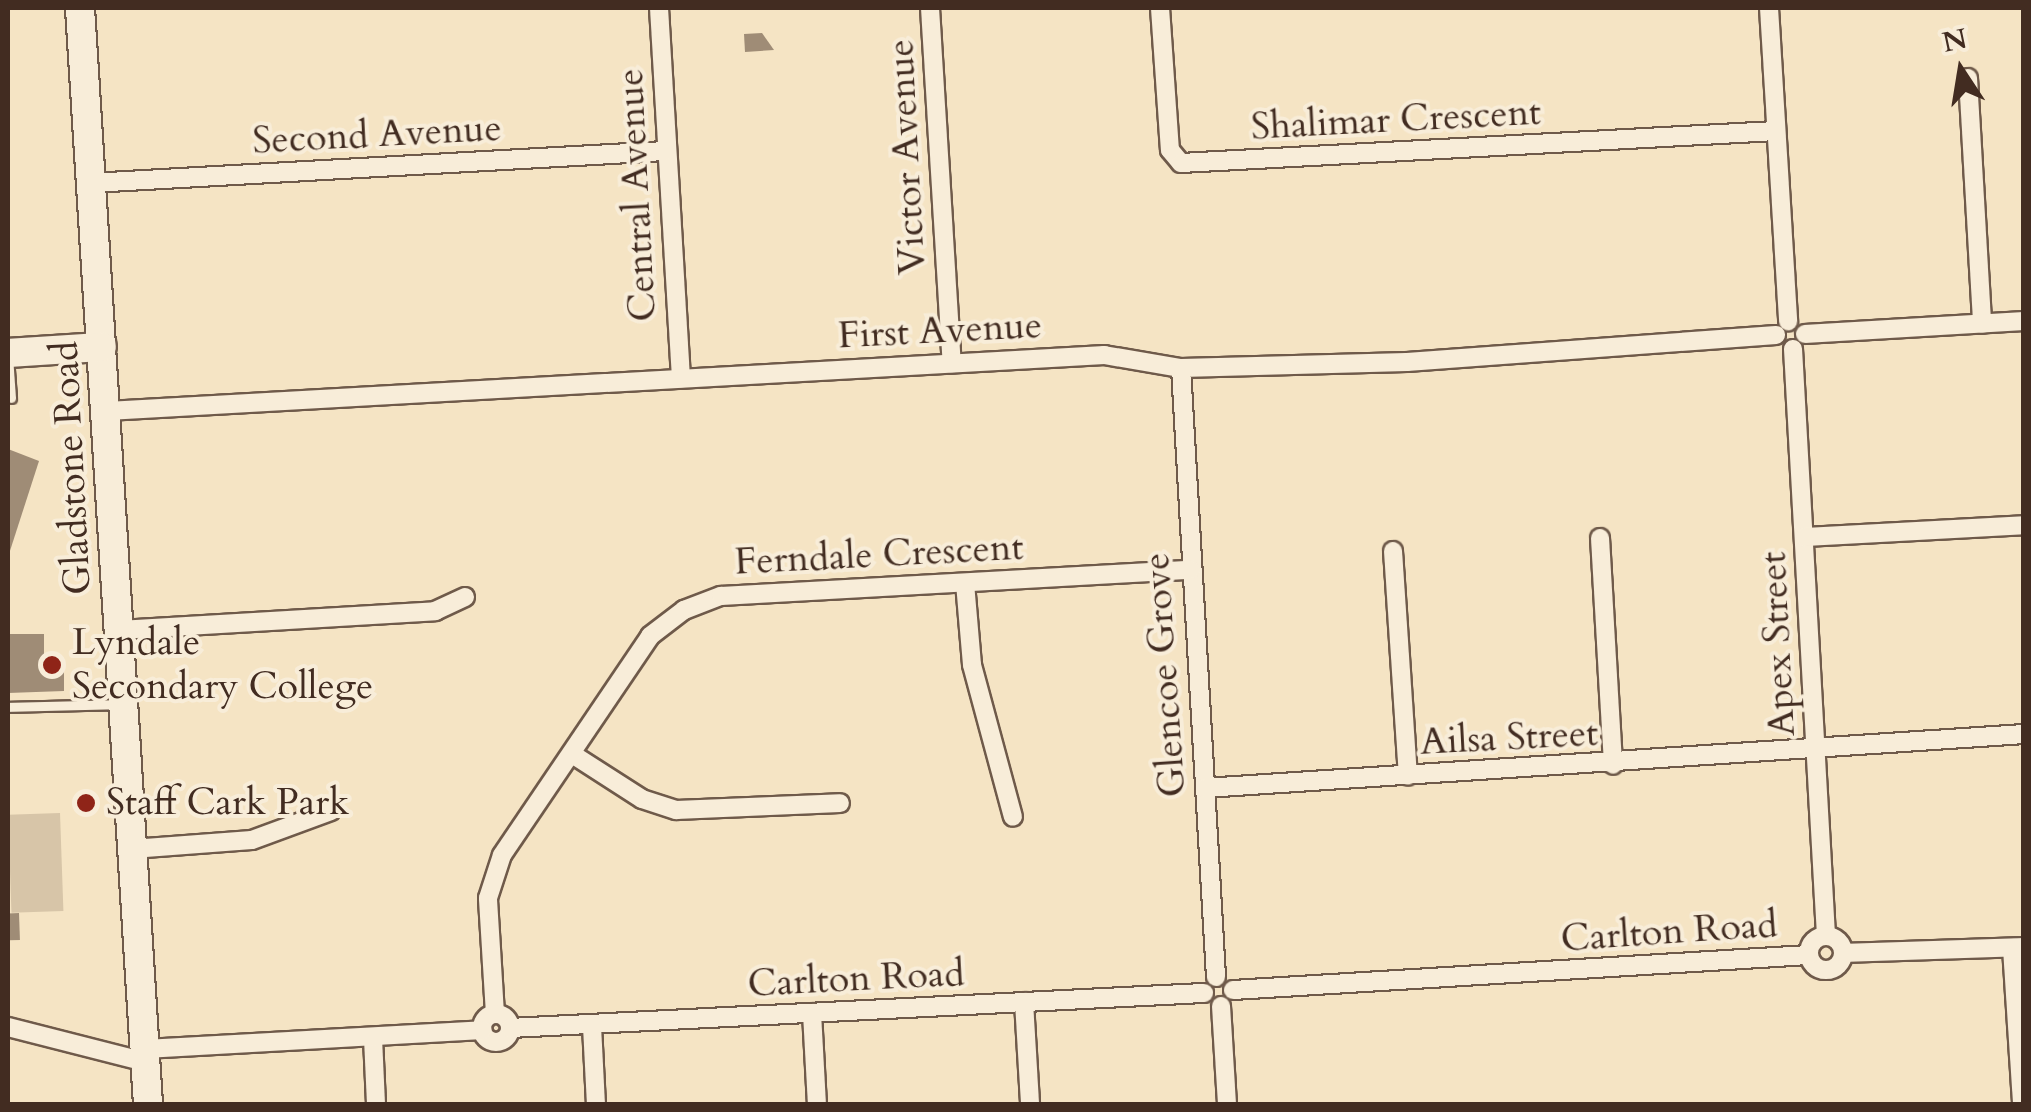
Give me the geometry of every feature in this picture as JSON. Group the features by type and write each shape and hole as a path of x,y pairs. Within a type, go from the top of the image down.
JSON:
{"main road":[{"name":"Gladstone Road","path":"80,8 148,1104"},
{"path":"8,353 102,347"}],"street":[{"name":"Central Avenue","path":"659,8 681,378"},
{"name":"Victor Avenue","path":"930,8 952,363"},
{"name":"Shalimar Crescent","path":"1160,8 1168,140 1181,163 1775,131"},
{"path":"1768,8 1782,328 1799,342 2024,322"},
{"path":"1968,78 1982,324"},
{"name":"Second Avenue","path":"90,183 666,151"},
{"name":"First Avenue","path":"107,411 1104,355 1182,368 1407,362 1782,328"},
{"name":"Apex Street","path":"1799,342 1826,936"},
{"name":"Glencoe Grove","path":"1182,368 1190,570 1216,978"},
{"path":"1805,537 2024,525"},
{"path":"1600,538 1612,764"},
{"path":"1393,551 1408,775"},
{"name":"Ferndale Crescent","path":"494,1014 494,875 650,636 701,602 1190,570"},
{"path":"965,583 972,665 1013,817"},
{"path":"119,630 435,611 465,597"},
{"name":"Ailsa Street","path":"1205,788 2024,734"},
{"path":"572,754 676,810 840,804"},
{"path":"132,848 252,840 331,811"},
{"path":"1809,955 1826,936 1843,953 2018,948 2022,1104"},
{"name":"Carlton Road","path":"1233,990 1809,955 1829,970 1843,953"},
{"path":"1221,1006 1204,994 1216,978 1233,990 1221,1006 1228,1104"},
{"name":"Carlton Road","path":"482,1030 496,1042 510,1028 1204,994"},
{"path":"1024,1002 1030,1104"},
{"path":"812,1013 817,1104"},
{"path":"8,1028 145,1055 482,1030 494,1014 510,1028"},
{"path":"592,1026 596,1104"},
{"path":"372,1038 376,1104"}],"lane":[{"path":"8,353 10,398"},
{"path":"8,707 123,704"}],"shaded area":[{"path":"60,813 63,911 11,913 8,815"}],"building":[{"path":"762,33 774,50 745,52 744,34"},
{"path":"8,449 39,461 8,557"},
{"path":"8,634 44,634 44,659 64,659 64,691 8,693"},
{"path":"8,913 19,913 20,940 9,940"}],"place":[{"name":"Lyndale Secondary College","path":"52,665"},
{"name":"Staff Cark Park","path":"86,803"}]}
